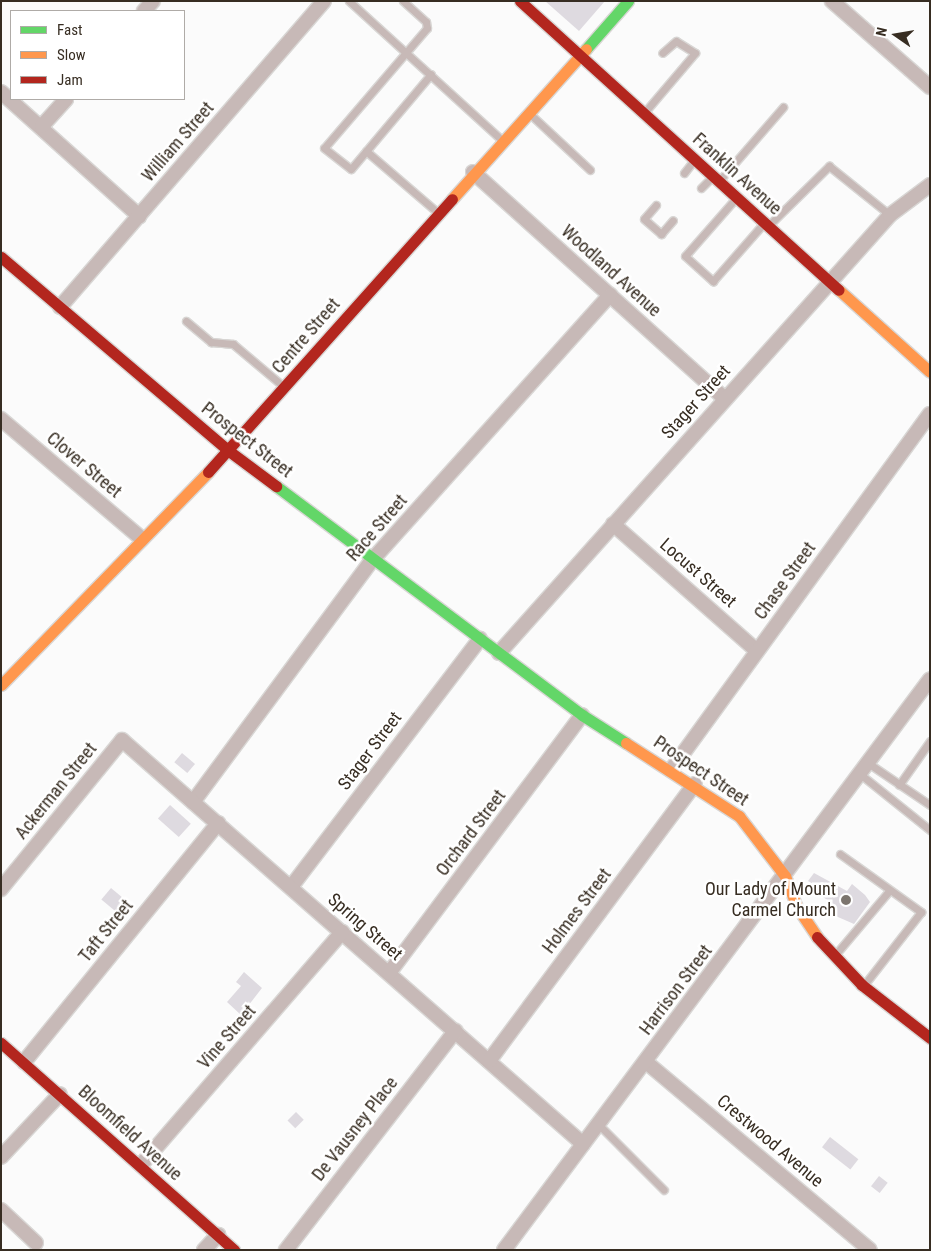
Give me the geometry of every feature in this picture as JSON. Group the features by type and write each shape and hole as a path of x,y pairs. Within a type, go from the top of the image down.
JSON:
{"street":[{"name":"William Street","path":"60,307 324,1"},
{"name":"Franklin Avenue","path":"520,1 930,372"},
{"name":"Centre Street","path":"1,685 229,450 473,172 628,1"},
{"path":"832,1 930,87"},
{"path":"11,100 42,126 139,216"},
{"path":"42,126 65,100"},
{"name":"Woodland Avenue","path":"473,172 724,398"},
{"name":"Stager Street","path":"499,653 724,398 890,215 930,185"},
{"name":"Prospect Street","path":"1,257 229,450 582,715 695,784 739,816 785,876 807,925 833,958 864,986 930,1038"},
{"name":"Race Street","path":"193,802 373,559 610,295"},
{"name":"Chase Street","path":"672,770 930,414"},
{"name":"Clover Street","path":"2,423 142,539"},
{"name":"Locust Street","path":"613,524 757,651"},
{"name":"Stager Street","path":"291,887 480,638"},
{"name":"Harrison Street","path":"504,1250 785,876 930,679"},
{"name":"Orchard Street","path":"389,973 582,715"},
{"name":"Spring Street","path":"122,740 583,1144"},
{"name":"Ackerman Street","path":"1,889 122,740"},
{"name":"Holmes Street","path":"489,1060 695,784"},
{"name":"Taft Street","path":"24,1062 218,823"},
{"name":"Vine Street","path":"141,1165 342,932"},
{"name":"De Vausney Place","path":"286,1250 455,1031"},
{"name":"Bloomfield Avenue","path":"1,1043 141,1165 234,1250"},
{"name":"Crestwood Avenue","path":"646,1062 870,1250"},
{"path":"1,1157 60,1094"},
{"path":"1,1210 36,1243"},
{"path":"204,1250 218,1235"}],"lane":[{"path":"349,1 502,140"},
{"path":"402,1 426,22 427,28 324,148 351,170 431,74"},
{"path":"644,113 695,54 683,42 676,41 662,53"},
{"path":"701,188 716,179 783,107"},
{"path":"528,112 590,170"},
{"path":"366,151 438,213"},
{"path":"684,173 695,159"},
{"path":"737,198 685,256 713,281 766,225 830,166 890,215"},
{"path":"656,205 644,219 661,234 673,220"},
{"path":"186,321 211,342 233,344 284,387"},
{"path":"899,786 930,741"},
{"path":"864,769 899,786 928,804"},
{"path":"864,769 930,830"},
{"path":"840,854 889,891 921,912 864,986"},
{"path":"833,958 889,891"},
{"path":"598,1124 664,1190"}],"building":[{"path":"545,1 605,1 579,31"},
{"path":"182,753 195,764 187,773 174,762"},
{"path":"170,805 191,824 179,837 158,818"},
{"name":"Our Lady of Mount Carmel Church","path":"814,873 847,891 852,884 865,895 870,902 854,924 831,914 836,906 810,888 813,884 808,881"},
{"path":"111,888 130,904 121,916 101,899"},
{"path":"244,972 262,988 241,1015 227,1002 241,986 236,982"},
{"path":"296,1112 304,1120 295,1128 288,1120"},
{"path":"830,1137 858,1159 850,1169 822,1147"},
{"path":"879,1176 888,1183 880,1193 871,1186"}],"traffic: fast":[{"path":"586,49 628,1"},
{"path":"276,486 582,715 626,743"}],"traffic: slow":[{"path":"452,199 586,49"},
{"path":"839,290 930,372"},
{"path":"1,685 208,472"},
{"path":"626,743 739,816 785,876 797,907 817,937"}],"traffic: jam":[{"path":"520,1 839,290"},
{"path":"208,472 452,199"},
{"path":"1,257 229,451 276,486"},
{"path":"817,937 862,985 930,1038"},
{"path":"1,1043 234,1250"}],"place":[{"name":"Our Lady of Mount Carmel Church","path":"846,900"}]}
